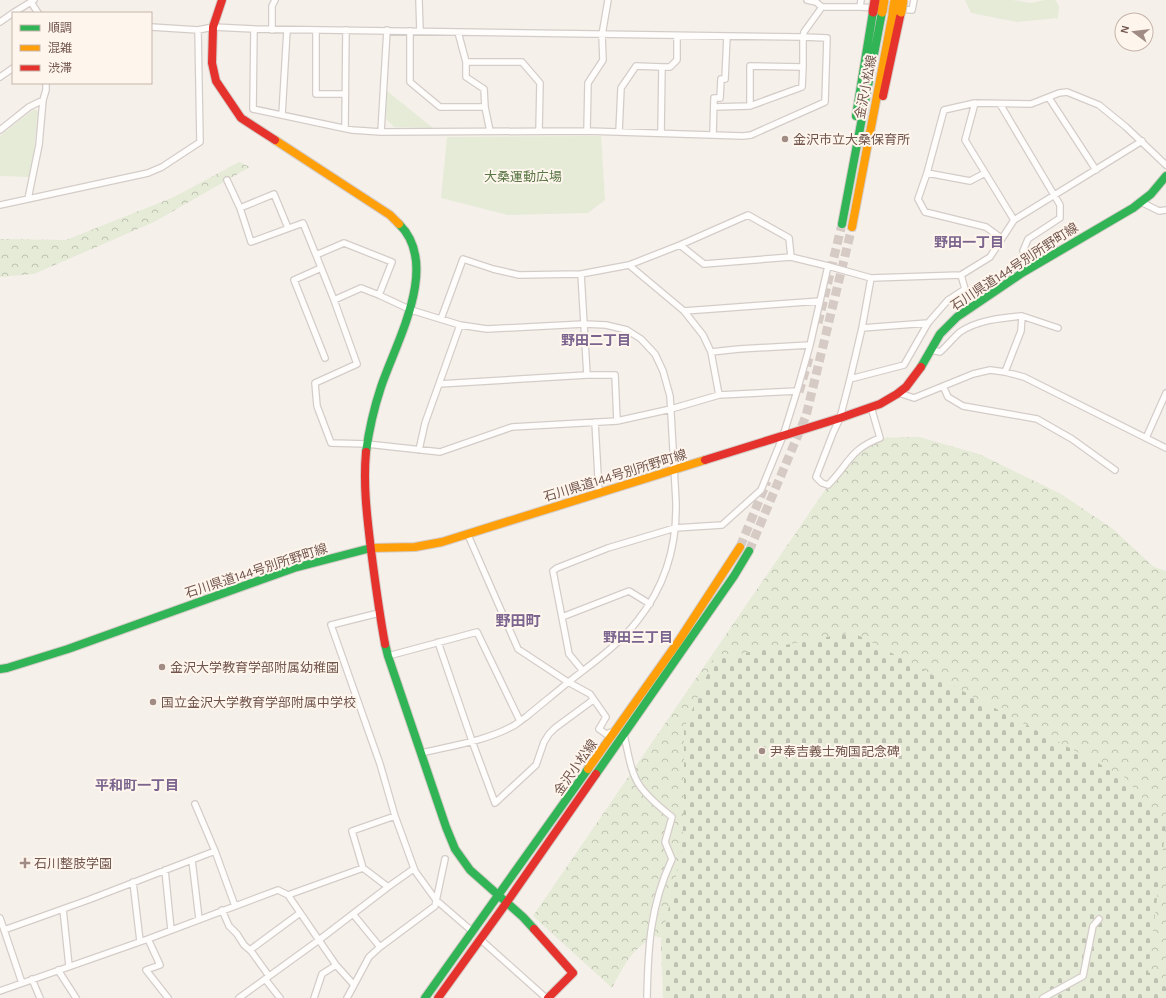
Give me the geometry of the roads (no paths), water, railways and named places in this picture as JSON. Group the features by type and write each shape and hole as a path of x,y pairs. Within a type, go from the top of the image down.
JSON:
{"main road":[{"path":"222,0 213,27 212,62 216,81 241,118 390,215 407,233 416,254 417,279 411,310 384,378 367,444 364,464 365,498 379,613 388,656 446,827 455,849 470,870 499,896 508,902 573,973 547,998"},
{"path":"875,0 877,12"},
{"name":"金沢小松線","path":"842,224 877,12 884,0"},
{"name":"金沢小松線","path":"852,227 897,12 895,0"},
{"path":"897,12 903,0"},
{"name":"石川県道144号別所野町線","path":"0,669 8,668 68,649 294,568 371,548 415,546 442,542 468,535 840,418 884,402 899,393 914,378 940,334 969,308 1031,267 1141,202 1159,187 1166,176"},
{"name":"金沢小松線","path":"438,998 508,902 740,546"},
{"name":"金沢小松線","path":"425,998 734,576 749,550"}],"street":[{"path":"272,30 272,6 275,0"},
{"path":"419,0 420,31"},
{"path":"587,131 588,83 603,60 602,35 608,0"},
{"path":"807,0 816,2 822,7 860,7 912,10 914,0"},
{"path":"860,7 861,0"},
{"path":"15,12 33,1 38,12"},
{"path":"714,107 750,106 802,87 804,32 822,7"},
{"path":"0,22 12,14"},
{"path":"152,27 198,30 213,27 254,29 272,30 387,30 827,38 825,102 751,135 743,136 587,131 381,132 345,128 253,109 254,29"},
{"path":"0,205 148,173 162,167 200,142 198,30"},
{"path":"282,115 287,30"},
{"path":"316,30 316,94 345,94"},
{"path":"345,128 346,30"},
{"path":"381,132 387,30"},
{"path":"410,31 410,82 440,106 484,107"},
{"path":"458,32 466,62 466,77 484,89 484,107 490,131"},
{"path":"619,132 621,88 636,66 670,67 677,60 677,36"},
{"path":"713,135 714,98 720,98 721,79 725,79 727,36"},
{"path":"466,62 522,62 540,83 540,131"},
{"path":"661,133 662,66"},
{"path":"750,106 750,66 803,67"},
{"path":"0,77 12,69"},
{"path":"28,199 38,145 46,84"},
{"path":"1001,238 986,228 925,212 918,199 927,173 944,110 975,103 1031,104 1059,93 1067,92 1099,105 1142,141 1166,165"},
{"path":"1049,98 1096,170"},
{"path":"0,130 43,100"},
{"path":"975,103 965,140 1014,220"},
{"path":"1000,104 1060,205 1060,218 1028,239 1022,251 1031,267"},
{"path":"680,245 704,264 791,257 872,278 961,275 990,257 1014,220 1142,141"},
{"path":"927,173 970,181 984,173"},
{"path":"227,180 240,208 251,242 302,223 334,300 357,364 315,383 317,406 331,443 367,444 440,452 512,427 617,421 671,409 719,394 797,391"},
{"path":"240,208 274,194 288,228"},
{"path":"1141,202 1159,212 1166,210"},
{"path":"441,319 463,259 493,269 519,275 580,274 629,264 680,245 748,215 789,238 791,257"},
{"path":"316,255 344,243 392,262 379,295"},
{"path":"629,264 684,311 703,335 711,352 719,394"},
{"path":"583,671 569,654 553,571 557,568 608,548 675,528 722,525 761,490 783,436 797,391 810,345 828,266"},
{"path":"321,268 294,280 325,358"},
{"path":"580,274 587,375"},
{"path":"850,379 904,365 928,323 948,300 965,289 961,275"},
{"path":"872,278 862,328 840,418 816,477 822,483 828,485 856,450 869,442 880,438 872,407"},
{"path":"334,300 361,288 411,310 460,325 487,329 584,324 606,325 627,330 641,339 655,354 663,371 670,396 676,518 670,558 665,574 650,604 638,621 624,636 583,671 512,727 494,735 421,753"},
{"path":"684,311 820,301"},
{"path":"1004,372 1020,331 1022,316"},
{"path":"931,350 940,352 959,333 975,324 1004,318 1022,316 1058,328"},
{"path":"862,328 928,323"},
{"path":"420,450 425,423 460,325"},
{"path":"711,352 810,345"},
{"path":"899,393 914,398 973,374 990,370 1004,372 1024,377 1166,448"},
{"path":"439,384 587,375 615,375 617,421"},
{"path":"943,386 948,398 963,406 1037,419 1072,439 1115,470"},
{"path":"1146,438 1166,393"},
{"path":"595,422 599,494"},
{"path":"468,535 518,649 568,682 590,694 606,717 599,729 606,734 620,732 632,769 640,786 665,812 672,817 665,842 672,859 667,867 652,918 648,953 647,998"},
{"path":"562,617 629,591 650,604"},
{"path":"379,613 331,625 380,764 395,816 416,871 436,900 473,932"},
{"path":"388,656 477,632 520,721"},
{"path":"438,642 472,740 496,803 536,765 544,742 549,734 593,700"},
{"path":"195,804 215,851 235,906"},
{"path":"388,887 363,868 352,831 395,816"},
{"path":"4,930 215,851"},
{"path":"347,998 370,957 380,947 435,906 445,859"},
{"path":"192,860 199,919"},
{"path":"288,895 363,868"},
{"path":"165,870 171,930"},
{"path":"238,998 319,940 388,887 412,870 416,871"},
{"path":"133,882 140,941"},
{"path":"0,991 148,939 278,890 288,895 336,964 354,985"},
{"path":"63,909 70,966"},
{"path":"222,910 229,926 237,934 244,945 250,950 280,998"},
{"path":"250,950 300,913"},
{"path":"353,914 380,947"},
{"path":"0,918 22,983"},
{"path":"1043,998 1083,976 1093,926 1099,919"},
{"path":"148,939 160,965 146,970 168,998"},
{"path":"480,939 547,998"},
{"path":"314,998 322,974 336,964"},
{"path":"58,970 76,998"},
{"path":"32,979 40,998"}],"tunnel":[{"path":"818,323 842,224"},
{"path":"749,551 806,416 852,227"},
{"path":"799,392 809,358"},
{"path":"740,547 767,481"}],"place":[{"name":"金沢市立大桑保育所","path":"785,139"},
{"name":"金沢大学教育学部附属幼稚園","path":"162,667"},
{"name":"国立金沢大学教育学部附属中学校","path":"153,702"},
{"name":"尹奉吉義士殉国記念碑","path":"762,751"},
{"name":"石川整肢学園","path":"25,863"}],"district":[{"name":"野田一丁目","path":"969,242"},
{"name":"野田二丁目","path":"596,340"},
{"name":"野田町","path":"518,621"},
{"name":"野田三丁目","path":"638,637"},
{"name":"平和町一丁目","path":"137,785"}],"park label":[{"name":"大桑運動広場","path":"523,176"}]}
